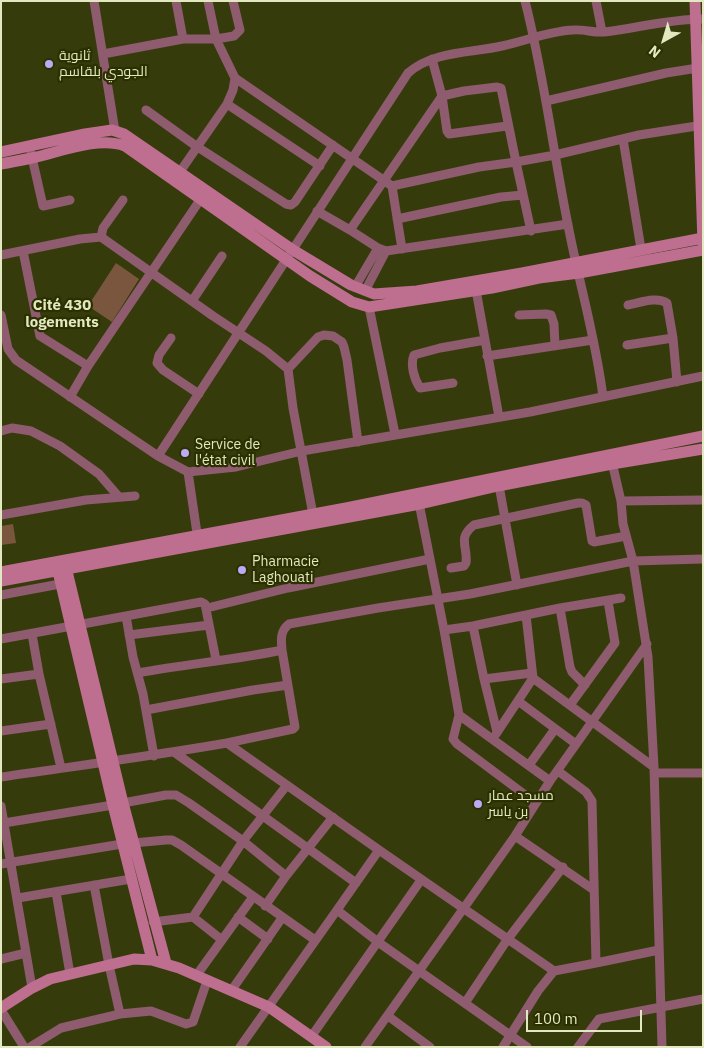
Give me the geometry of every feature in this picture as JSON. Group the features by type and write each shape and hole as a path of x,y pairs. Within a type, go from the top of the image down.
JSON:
{"street":[{"path":"94,1 116,130"},
{"path":"176,1 183,39"},
{"path":"208,1 216,39 235,78 388,183 398,219 402,249"},
{"path":"103,54 183,39 216,39 234,36 240,30 233,1"},
{"path":"525,1 534,37 568,224 593,340 603,397"},
{"path":"596,1 602,32"},
{"path":"695,1 699,19 698,68 703,244"},
{"path":"158,456 408,73 417,65 432,59 574,30 602,32 669,20 699,19"},
{"path":"432,59 442,96 449,134 507,126"},
{"path":"546,101 656,75 698,68"},
{"path":"176,176 227,104 233,90 235,78"},
{"path":"350,230 388,183 442,96 464,90 497,87 502,92 507,126 531,231"},
{"path":"227,104 320,166"},
{"path":"146,110 196,146 286,204 292,205 295,202 333,145"},
{"path":"388,183 555,155 623,138 701,125"},
{"path":"1,152 85,134 116,130 124,134 176,176 200,200 290,254 360,289 374,294 417,291 522,273 703,250"},
{"path":"623,138 641,250"},
{"path":"1,164 105,143 116,143 125,146 176,176 290,254 310,276 352,302 369,308 540,278 641,250 702,239"},
{"path":"29,146 43,206 70,200"},
{"path":"398,219 501,197 523,195"},
{"path":"101,237 103,228 123,200"},
{"path":"70,397 88,366 200,200"},
{"path":"318,211 382,249 402,249 568,224"},
{"path":"1,255 101,237 266,351 288,369 293,408 314,518"},
{"path":"360,289 382,249"},
{"path":"23,251 40,336 88,366"},
{"path":"192,301 222,256"},
{"path":"476,290 499,417"},
{"path":"628,305 653,300 662,300 667,303 673,338 677,382"},
{"path":"369,308 395,434"},
{"path":"519,315 546,314 551,316 554,324 555,346"},
{"path":"1,315 6,342 12,356 158,456 188,472 236,467 302,451 499,417 703,376"},
{"path":"288,369 318,337 324,335 333,336 342,342 347,360 358,442"},
{"path":"171,338 159,355 158,363 163,370 199,394"},
{"path":"628,345 673,338"},
{"path":"452,382 420,388 413,368 412,360 414,355 418,352 485,340"},
{"path":"487,356 593,340"},
{"path":"1,431 12,428 31,431 60,446 100,474 118,496"},
{"path":"1,572 61,565 418,498 612,460 703,436"},
{"path":"612,460 703,449"},
{"path":"612,460 626,536 633,561 646,644 654,770 662,1047"},
{"path":"188,472 198,540"},
{"path":"498,482 517,584"},
{"path":"1,515 86,500 135,496"},
{"path":"418,498 439,599 459,715 453,739 457,744 536,803"},
{"path":"621,501 703,500"},
{"path":"451,568 464,566 466,563 464,538 467,530 474,525 582,502 586,505 588,511 592,541 626,536"},
{"path":"207,608 288,588 430,559"},
{"path":"1,777 154,756 293,729 295,727 282,650 282,633 289,624 439,599 633,561 703,559"},
{"path":"1,581 61,565"},
{"path":"61,565 60,584 76,626"},
{"path":"61,565 128,844 166,964"},
{"path":"1,594 60,584"},
{"path":"444,630 621,598"},
{"path":"570,705 615,643 608,601"},
{"path":"1,639 201,602 207,608 216,660"},
{"path":"560,608 570,667 572,672 585,685"},
{"path":"495,735 518,701 532,675 526,615"},
{"path":"126,616 154,756"},
{"path":"129,635 209,624"},
{"path":"473,626 495,735"},
{"path":"32,634 39,674 61,768"},
{"path":"365,1047 515,836 550,781 646,644"},
{"path":"138,673 216,660 254,656 282,650"},
{"path":"1,679 39,674"},
{"path":"484,679 532,675 654,770 703,773"},
{"path":"146,710 288,685"},
{"path":"518,701 576,744"},
{"path":"459,715 495,735 550,781"},
{"path":"1,731 51,724"},
{"path":"529,765 555,729"},
{"path":"227,743 554,971"},
{"path":"174,752 356,883"},
{"path":"558,771 586,792 592,801 596,963"},
{"path":"193,917 243,841 288,785"},
{"path":"4,823 166,795 176,795 189,802 243,841 286,876"},
{"path":"1,806 32,988"},
{"path":"266,906 286,876 333,817"},
{"path":"515,836 594,890"},
{"path":"1,864 128,844 172,840 315,940"},
{"path":"128,844 131,879 152,960"},
{"path":"240,1047 379,850"},
{"path":"465,1003 507,940 563,867"},
{"path":"18,898 131,879"},
{"path":"311,1037 421,880"},
{"path":"94,884 120,1014"},
{"path":"56,892 70,974"},
{"path":"196,976 253,897"},
{"path":"336,910 378,942 527,1047"},
{"path":"153,922 193,917 222,940"},
{"path":"238,917 268,939"},
{"path":"231,991 282,918"},
{"path":"503,1047 538,991 554,971 659,950"},
{"path":"1,959 26,953"},
{"path":"24,1047 1,1009 32,988 50,979 134,959 152,960 166,964 268,1007 326,1047"},
{"path":"30,1047 61,1028 120,1014 151,1011 186,1024 190,1023 207,980"},
{"path":"578,1047 598,1020 703,999"},
{"path":"388,1016 430,1047"}],"shaded area":[{"path":"116,263 139,279 112,322 88,306"},
{"path":"13,524 16,543 1,545 1,526"}],"place":[{"name":"ثانوية الجودي بلقاسم","path":"49,64"},
{"name":"Service de l'état civil","path":"185,453"},
{"name":"Pharmacie Laghouati","path":"242,570"},
{"name":"مسجد عمار بن ياسر","path":"478,804"}],"district":[{"name":"Cité 430 logements","path":"62,314"}]}
